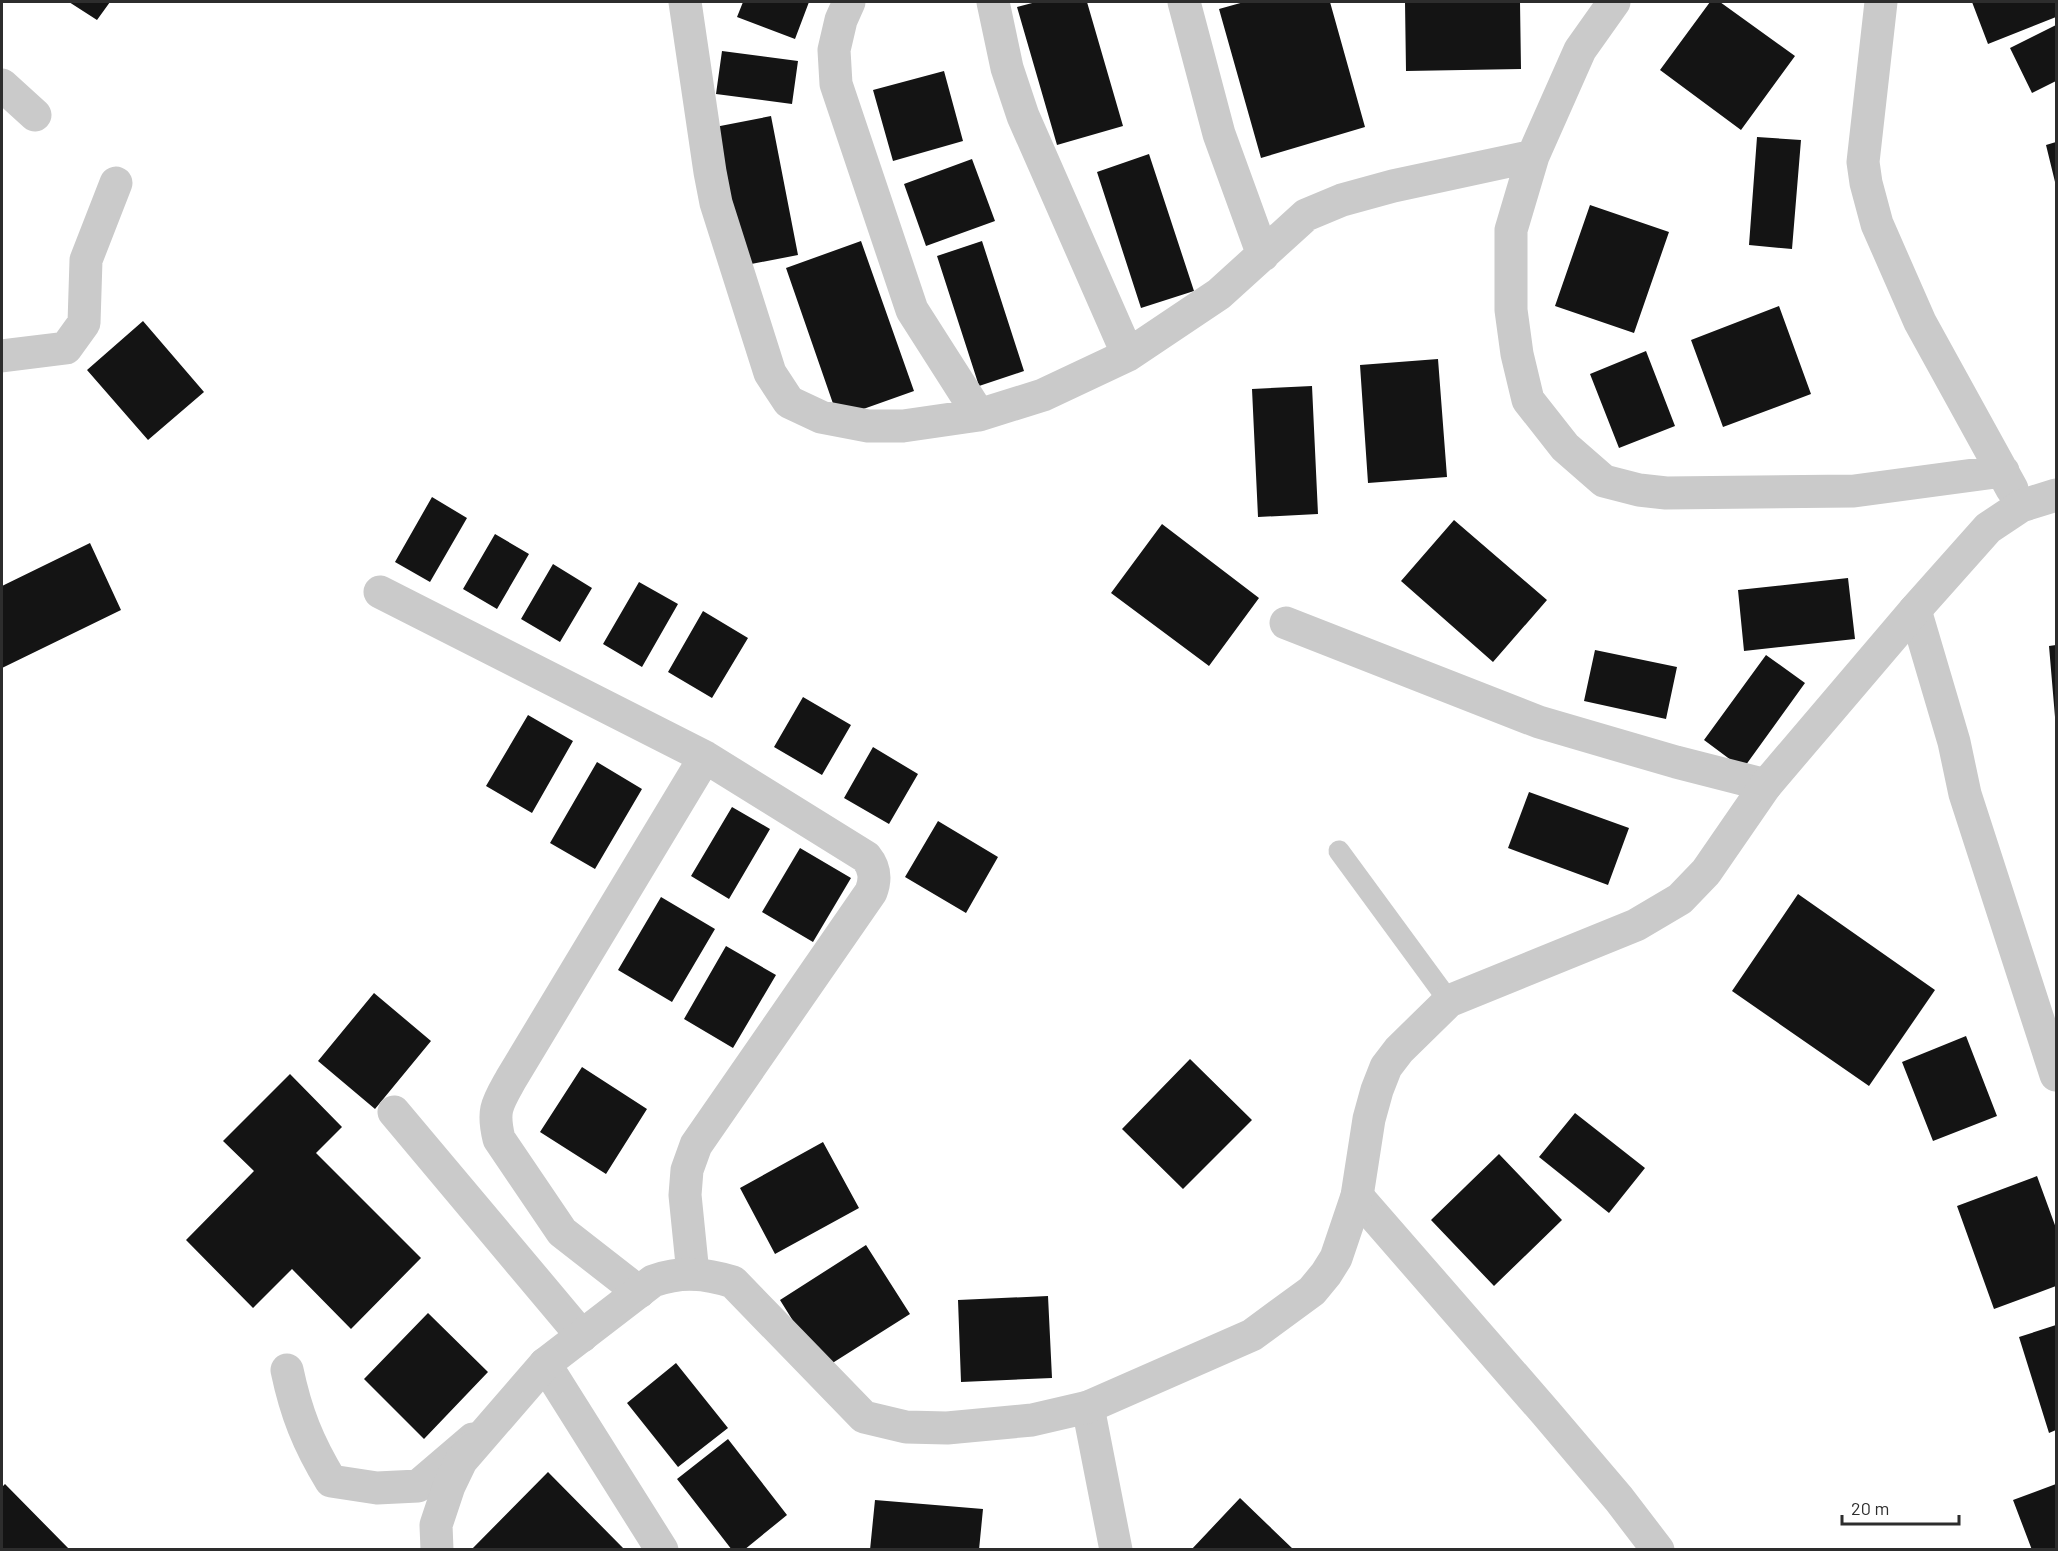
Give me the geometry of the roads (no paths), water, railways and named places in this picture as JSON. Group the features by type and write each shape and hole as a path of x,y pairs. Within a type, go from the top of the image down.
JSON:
{"street":[{"path":"685,2 716,203 770,373 789,402 821,417 868,426 903,426 979,415 1043,395 1128,355 1219,294 1306,215 1342,200 1393,186 1533,156"},
{"path":"849,2 841,20 834,50 836,84 912,310 979,415"},
{"path":"993,2 1007,68 1023,116 1128,355"},
{"path":"1184,2 1219,134 1263,255"},
{"path":"1614,2 1580,50 1533,156 1511,230 1511,310 1517,354 1528,400 1564,447 1604,481 1639,490 1666,493 1843,492 2002,471"},
{"path":"1881,2 1863,162 1877,224 1920,322 2021,506"},
{"path":"2,85 35,115"},
{"path":"2,356 66,348 84,323 86,260 116,183"},
{"path":"437,1550 436,1525 449,1486 461,1461 545,1364 653,1281 673,1274 713,1276 733,1282 864,1417 906,1427 947,1428 1032,1420 1088,1407 1252,1335 1312,1291 1336,1258 1357,1196 1369,1119 1377,1090 1386,1067 1423,1024 1449,1001 1636,925 1680,899 1706,872 1766,785 1915,610 1989,528 2021,506 2056,495"},
{"path":"380,592 705,757 866,856 874,871 875,883 871,892 696,1145 687,1170 685,1195 693,1274"},
{"path":"1915,610 1954,742 1965,794 2056,1075"},
{"path":"1286,623 1539,722 1676,762 1766,785"},
{"path":"639,1292 562,1232 499,1139 495,1121 497,1104 705,757"},
{"path":"394,1112 582,1336"},
{"path":"1357,1196 1619,1498 1658,1550"},
{"path":"545,1364 662,1550"},
{"path":"287,1370 294,1402 310,1446 331,1481 377,1488 418,1486 499,1417"},
{"path":"1088,1407 1116,1550"}],"lane":[{"path":"1340,851 1449,1001"}]}
